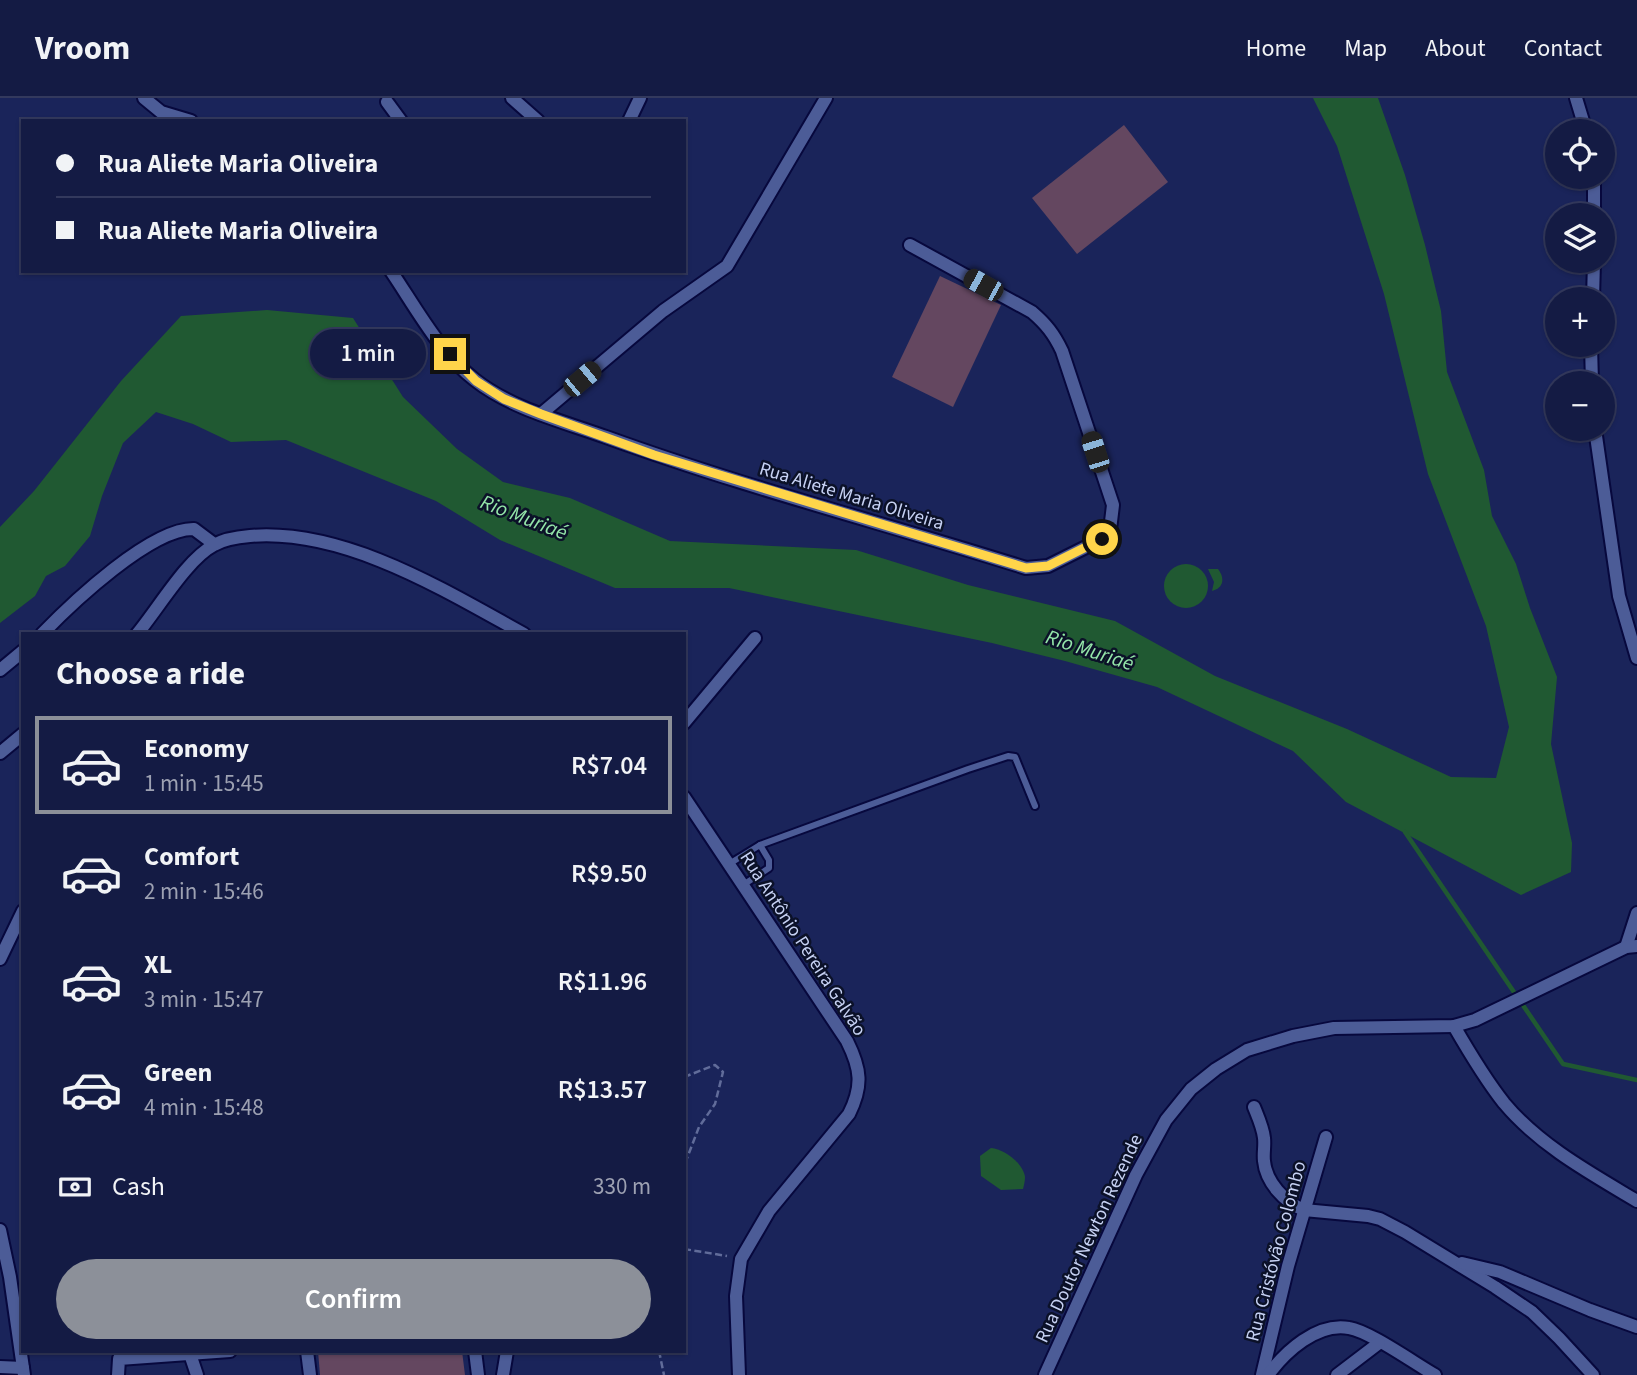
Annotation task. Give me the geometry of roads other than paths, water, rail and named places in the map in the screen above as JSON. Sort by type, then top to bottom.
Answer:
[{"type":"street","points":[[144,98],[162,112],[185,119]]},
{"type":"street","points":[[630,119],[640,98]]},
{"type":"street","points":[[541,414],[663,311],[727,266],[826,98]]},
{"type":"street","points":[[1576,98],[1582,119]]},
{"type":"street","points":[[519,101],[536,119]]},
{"type":"street","points":[[387,102],[400,119]]},
{"type":"street","name":"Rua Aliete Maria Oliveira","points":[[392,273],[438,340],[461,368],[504,399],[541,414],[654,455],[1026,568],[1048,566],[1102,539],[1110,530],[1113,505],[1054,334],[1032,312],[910,244]]},
{"type":"street","points":[[1597,441],[1619,596],[1637,659]]},
{"type":"street","points":[[44,632],[110,573],[159,538],[178,530],[194,529],[214,544]]},
{"type":"street","points":[[139,632],[197,557],[214,544],[238,537],[267,535],[299,537],[345,548],[426,581],[520,632]]},
{"type":"street","points":[[686,721],[755,638]]},
{"type":"street","points":[[0,670],[21,653]]},
{"type":"street","points":[[0,753],[21,736]]},
{"type":"street","name":"Rua Antônio Pereira Galvão","points":[[686,800],[847,1041],[858,1069],[858,1097],[849,1114],[769,1211],[741,1259],[736,1296],[739,1375]]},
{"type":"street","points":[[1631,946],[1637,913]]},
{"type":"street","points":[[0,959],[21,915]]},
{"type":"street","name":"Rua Doutor Newton Rezende","points":[[1045,1375],[1136,1175],[1166,1120],[1191,1089],[1216,1069],[1247,1050],[1293,1036],[1334,1028],[1454,1026],[1475,1020],[1631,946]]},
{"type":"street","points":[[1454,1026],[1504,1103],[1523,1122],[1574,1164],[1637,1201]]},
{"type":"street","points":[[1254,1107],[1264,1134],[1264,1159],[1269,1178],[1286,1198],[1304,1210],[1380,1219],[1532,1312],[1593,1375]]},
{"type":"street","name":"Rua Cristóvão Colombo","points":[[1265,1375],[1304,1210],[1326,1137]]},
{"type":"street","points":[[0,1230],[5,1277],[24,1372],[0,1367]]},
{"type":"street","points":[[1451,1261],[1500,1272],[1637,1327]]},
{"type":"street","points":[[1265,1375],[1311,1336],[1332,1328],[1348,1327],[1363,1332],[1435,1375]]},
{"type":"street","points":[[1337,1375],[1379,1343]]},
{"type":"street","points":[[118,1375],[119,1359],[190,1353],[197,1375]]},
{"type":"street","points":[[307,1353],[310,1375]]},
{"type":"street","points":[[475,1353],[478,1375]]},
{"type":"street","points":[[503,1375],[507,1353]]},
{"type":"lane","points":[[729,864],[760,845],[1008,756],[1015,758],[1020,766],[1035,806]]},
{"type":"lane","points":[[743,885],[770,866],[760,845]]},
{"type":"water","name":"Rio Muriaé","points":[[1313,98],[1378,98],[1405,175],[1425,245],[1441,311],[1447,372],[1484,470],[1492,516],[1516,564],[1557,677],[1551,744],[1572,843],[1571,872],[1521,895],[1346,802],[1293,751],[1157,687],[992,643],[729,588],[615,588],[500,540],[436,501],[286,440],[231,442],[193,424],[156,412],[123,443],[90,536],[65,566],[46,576],[35,596],[0,623],[0,527],[34,491],[121,381],[181,316],[267,310],[353,318],[403,397],[457,449],[503,482],[570,498],[670,541],[856,550],[968,585],[1115,621],[1215,676],[1347,729],[1451,777],[1496,778],[1509,727],[1486,626],[1428,474],[1384,294],[1337,146]]},
{"type":"water","points":[[1186,564],[1195,565],[1202,570],[1207,577],[1207,595],[1202,602],[1195,607],[1186,608],[1177,607],[1170,602],[1165,595],[1164,586],[1165,577],[1170,570],[1177,565]]},
{"type":"water","points":[[1208,569],[1218,569],[1222,579],[1219,588],[1212,591],[1214,582]]},
{"type":"water","points":[[991,1148],[1007,1154],[1021,1167],[1025,1177],[1023,1189],[1001,1190],[981,1176],[980,1156]]},
{"type":"waterway","points":[[1405,832],[1563,1064],[1637,1080]]}]
